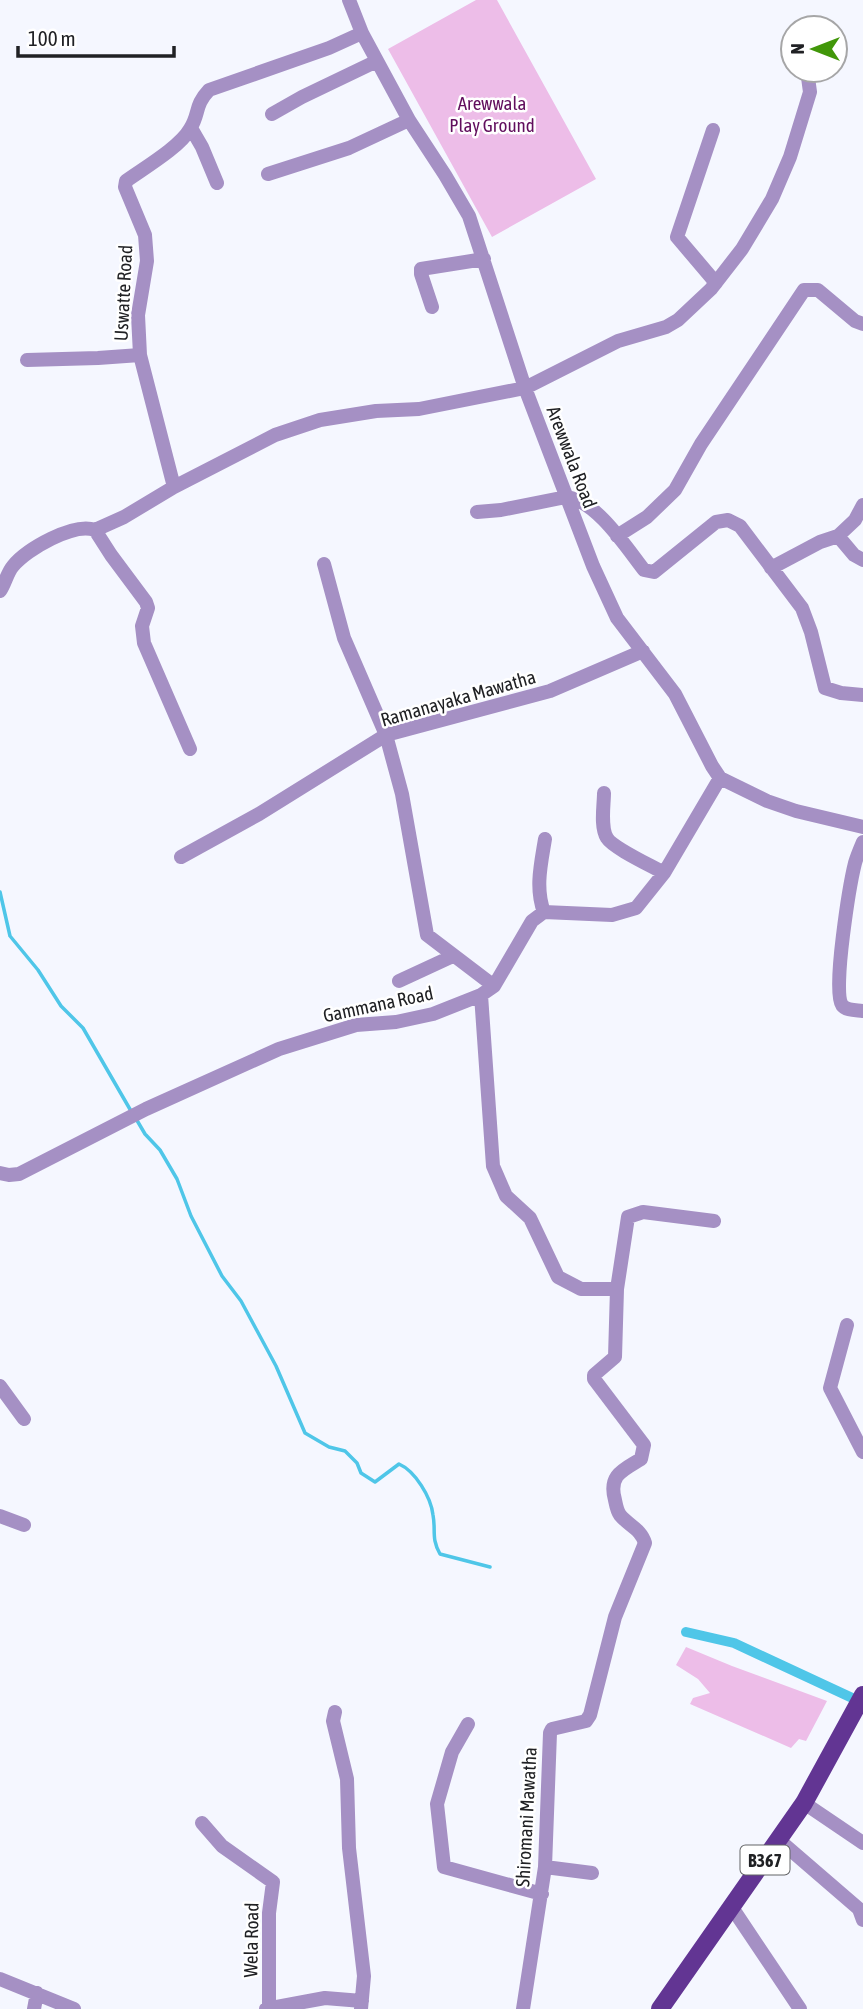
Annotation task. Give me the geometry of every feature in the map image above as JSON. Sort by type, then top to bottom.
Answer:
[{"type":"main road","name":"B367","points":[[663,2008],[804,1803],[861,1700]]},
{"type":"street","name":"Arewwala Road","points":[[349,0],[362,33],[409,120],[469,216],[525,388],[611,606],[617,618],[675,694],[720,778]]},
{"type":"street","name":"Uswatte Road","points":[[174,487],[139,355],[138,315],[148,261],[145,235],[125,187],[126,181],[182,140],[191,128],[199,100],[209,90],[329,48],[362,33]]},
{"type":"street","points":[[272,114],[377,61]]},
{"type":"street","points":[[95,530],[275,435],[320,420],[376,411],[419,409],[525,388],[618,341],[666,327],[678,320],[716,283],[742,249],[772,200],[786,168],[810,92],[809,84]]},
{"type":"street","points":[[268,174],[349,148],[409,120]]},
{"type":"street","points":[[191,128],[217,183]]},
{"type":"street","points":[[713,130],[677,237],[716,283]]},
{"type":"street","points":[[432,307],[421,269],[484,259]]},
{"type":"street","points":[[617,536],[647,517],[675,490],[701,444],[804,290],[818,290],[855,321],[863,324]]},
{"type":"street","points":[[27,360],[139,355]]},
{"type":"street","points":[[477,512],[566,497],[576,498],[589,506],[644,570],[654,572],[716,522],[728,520],[740,526],[802,608],[825,688],[863,695]]},
{"type":"street","points":[[771,568],[820,542],[838,536],[855,520],[863,505]]},
{"type":"street","points":[[0,591],[11,568],[27,553],[72,529],[88,527],[95,530],[146,602],[148,608],[142,625],[144,643],[190,749]]},
{"type":"street","points":[[838,536],[854,555],[863,560]]},
{"type":"street","points":[[324,564],[344,638],[386,735],[402,794],[427,935],[494,986]]},
{"type":"street","name":"Ramanayaka Mawatha","points":[[181,857],[260,814],[386,735],[550,691],[643,651]]},
{"type":"street","points":[[545,839],[538,889],[544,912],[612,915],[636,908],[664,873],[720,778],[767,801],[796,811],[863,827]]},
{"type":"street","points":[[604,793],[604,826],[607,838],[664,873]]},
{"type":"street","points":[[863,842],[855,862],[843,932],[839,993],[841,1004],[846,1008],[863,1011]]},
{"type":"street","name":"Gammana Road","points":[[0,1172],[19,1174],[134,1115],[279,1049],[356,1025],[433,1014],[481,995],[494,986],[532,921],[544,912]]},
{"type":"street","points":[[399,981],[453,956]]},
{"type":"street","points":[[481,995],[493,1166],[506,1196],[530,1218],[558,1277],[582,1289],[617,1289]]},
{"type":"street","name":"Shiromani Mawatha","points":[[523,2009],[545,1867],[550,1733],[552,1729],[586,1721],[590,1715],[615,1617],[645,1543],[643,1535],[619,1513],[612,1490],[615,1478],[621,1471],[641,1459],[644,1445],[594,1379],[594,1375],[615,1357],[617,1289],[628,1217],[643,1212],[715,1221]]},
{"type":"street","points":[[847,1325],[830,1388],[863,1452]]},
{"type":"street","points":[[0,1386],[24,1419]]},
{"type":"street","points":[[0,1516],[24,1525]]},
{"type":"street","points":[[268,2008],[325,1998],[361,2005],[364,1976],[349,1847],[347,1779],[333,1721],[335,1712]]},
{"type":"street","points":[[468,1724],[452,1752],[437,1804],[444,1867],[542,1894]]},
{"type":"street","points":[[804,1803],[863,1843]]},
{"type":"street","name":"Wela Road","points":[[202,1823],[222,1846],[272,1882],[268,2008]]},
{"type":"street","points":[[779,1840],[859,1909],[863,1920]]},
{"type":"street","points":[[545,1867],[592,1873]]},
{"type":"street","points":[[731,1906],[800,2009]]},
{"type":"street","points":[[0,1979],[74,2009]]},
{"type":"street","points":[[34,2009],[37,1993]]},
{"type":"green space","name":"Arewwala Play Ground","points":[[476,0],[497,0],[596,179],[492,237],[388,49]]},
{"type":"green space","points":[[686,1647],[827,1701],[806,1741],[799,1739],[791,1748],[690,1704],[693,1698],[710,1693],[698,1679],[676,1665]]},
{"type":"waterway","points":[[0,892],[10,936],[38,970],[61,1006],[83,1028],[131,1111]]},
{"type":"waterway","points":[[135,1117],[145,1134],[160,1150],[177,1179],[191,1216],[222,1276],[241,1301],[276,1366],[305,1433],[329,1447],[345,1451],[357,1463],[361,1473],[375,1482],[399,1464],[405,1467],[416,1478],[429,1500],[440,1554],[490,1567]]},
{"type":"waterway","points":[[686,1632],[734,1643],[863,1703]]}]
